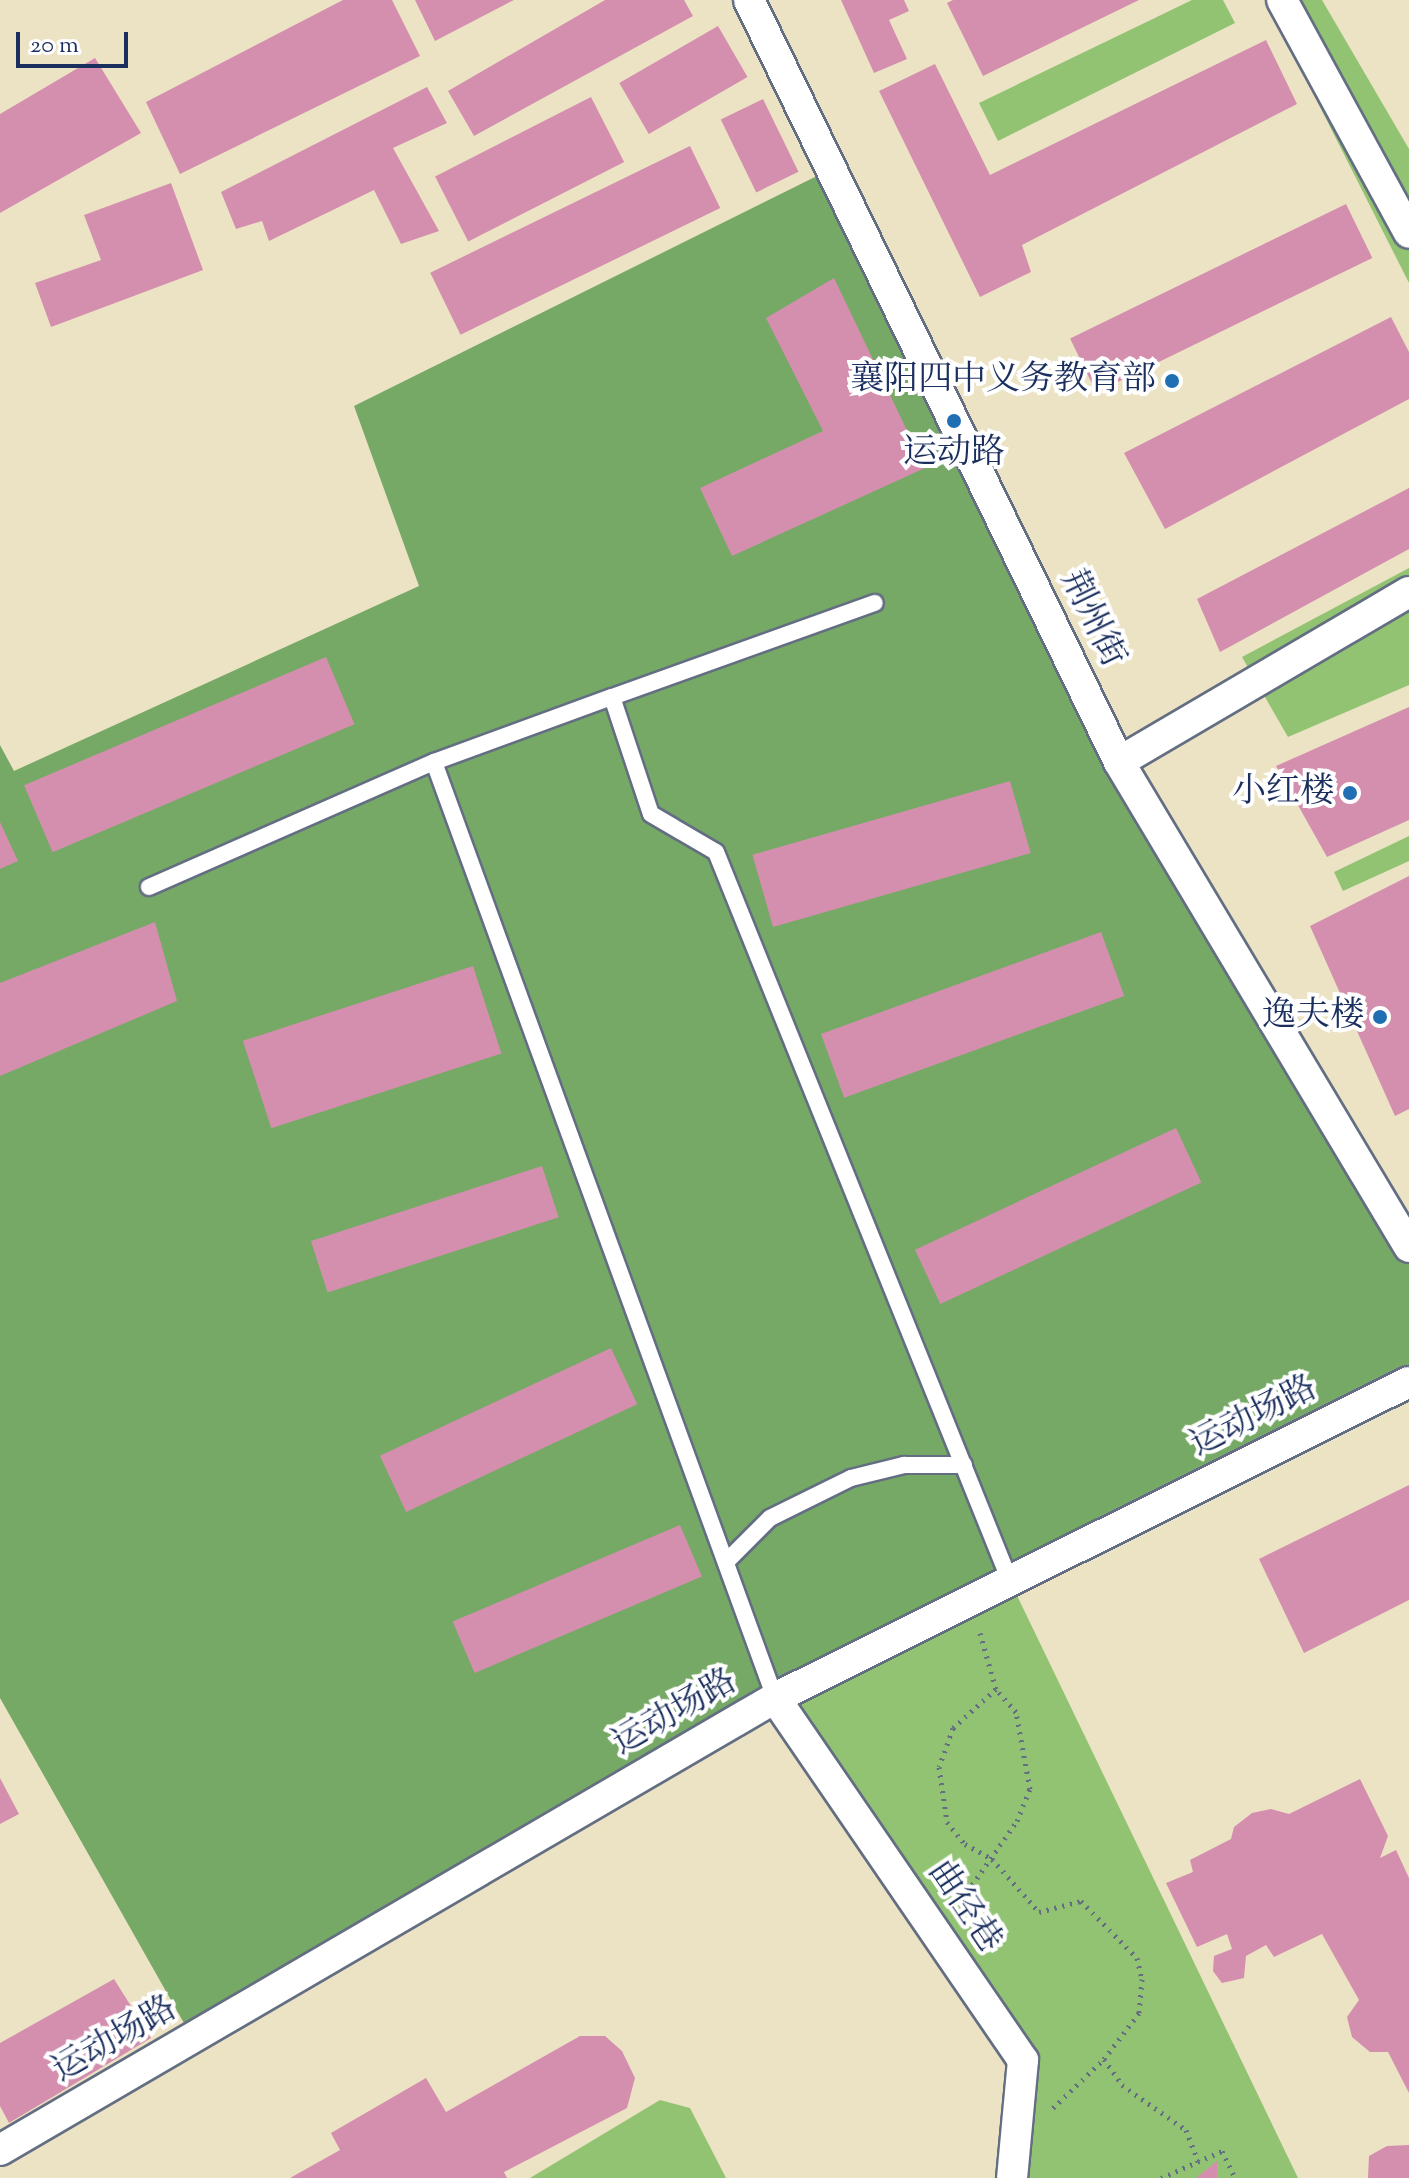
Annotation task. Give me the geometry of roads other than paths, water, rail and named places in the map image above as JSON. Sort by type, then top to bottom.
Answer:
[{"type":"street","name":"荆州街","points":[[749,0],[1119,762],[1409,1247]]},
{"type":"street","points":[[1282,0],[1409,233]]},
{"type":"street","points":[[1119,762],[1409,592]]},
{"type":"street","name":"运动场路","points":[[0,2150],[775,1698],[1409,1382]]},
{"type":"street","name":"曲径巷","points":[[775,1698],[1023,2060],[1012,2178]]},
{"type":"lane","points":[[149,887],[434,762],[875,603]]},
{"type":"lane","points":[[612,697],[651,814],[716,852],[1010,1581]]},
{"type":"lane","points":[[434,762],[775,1698]]},
{"type":"lane","points":[[726,1562],[770,1518],[851,1478],[904,1465],[964,1465]]},
{"type":"place","name":"襄阳四中义务教育部","points":[[1172,381]]},
{"type":"place","name":"运动路","points":[[954,421]]},
{"type":"place","name":"小红楼","points":[[1350,793]]},
{"type":"place","name":"逸夫楼","points":[[1380,1017]]}]
